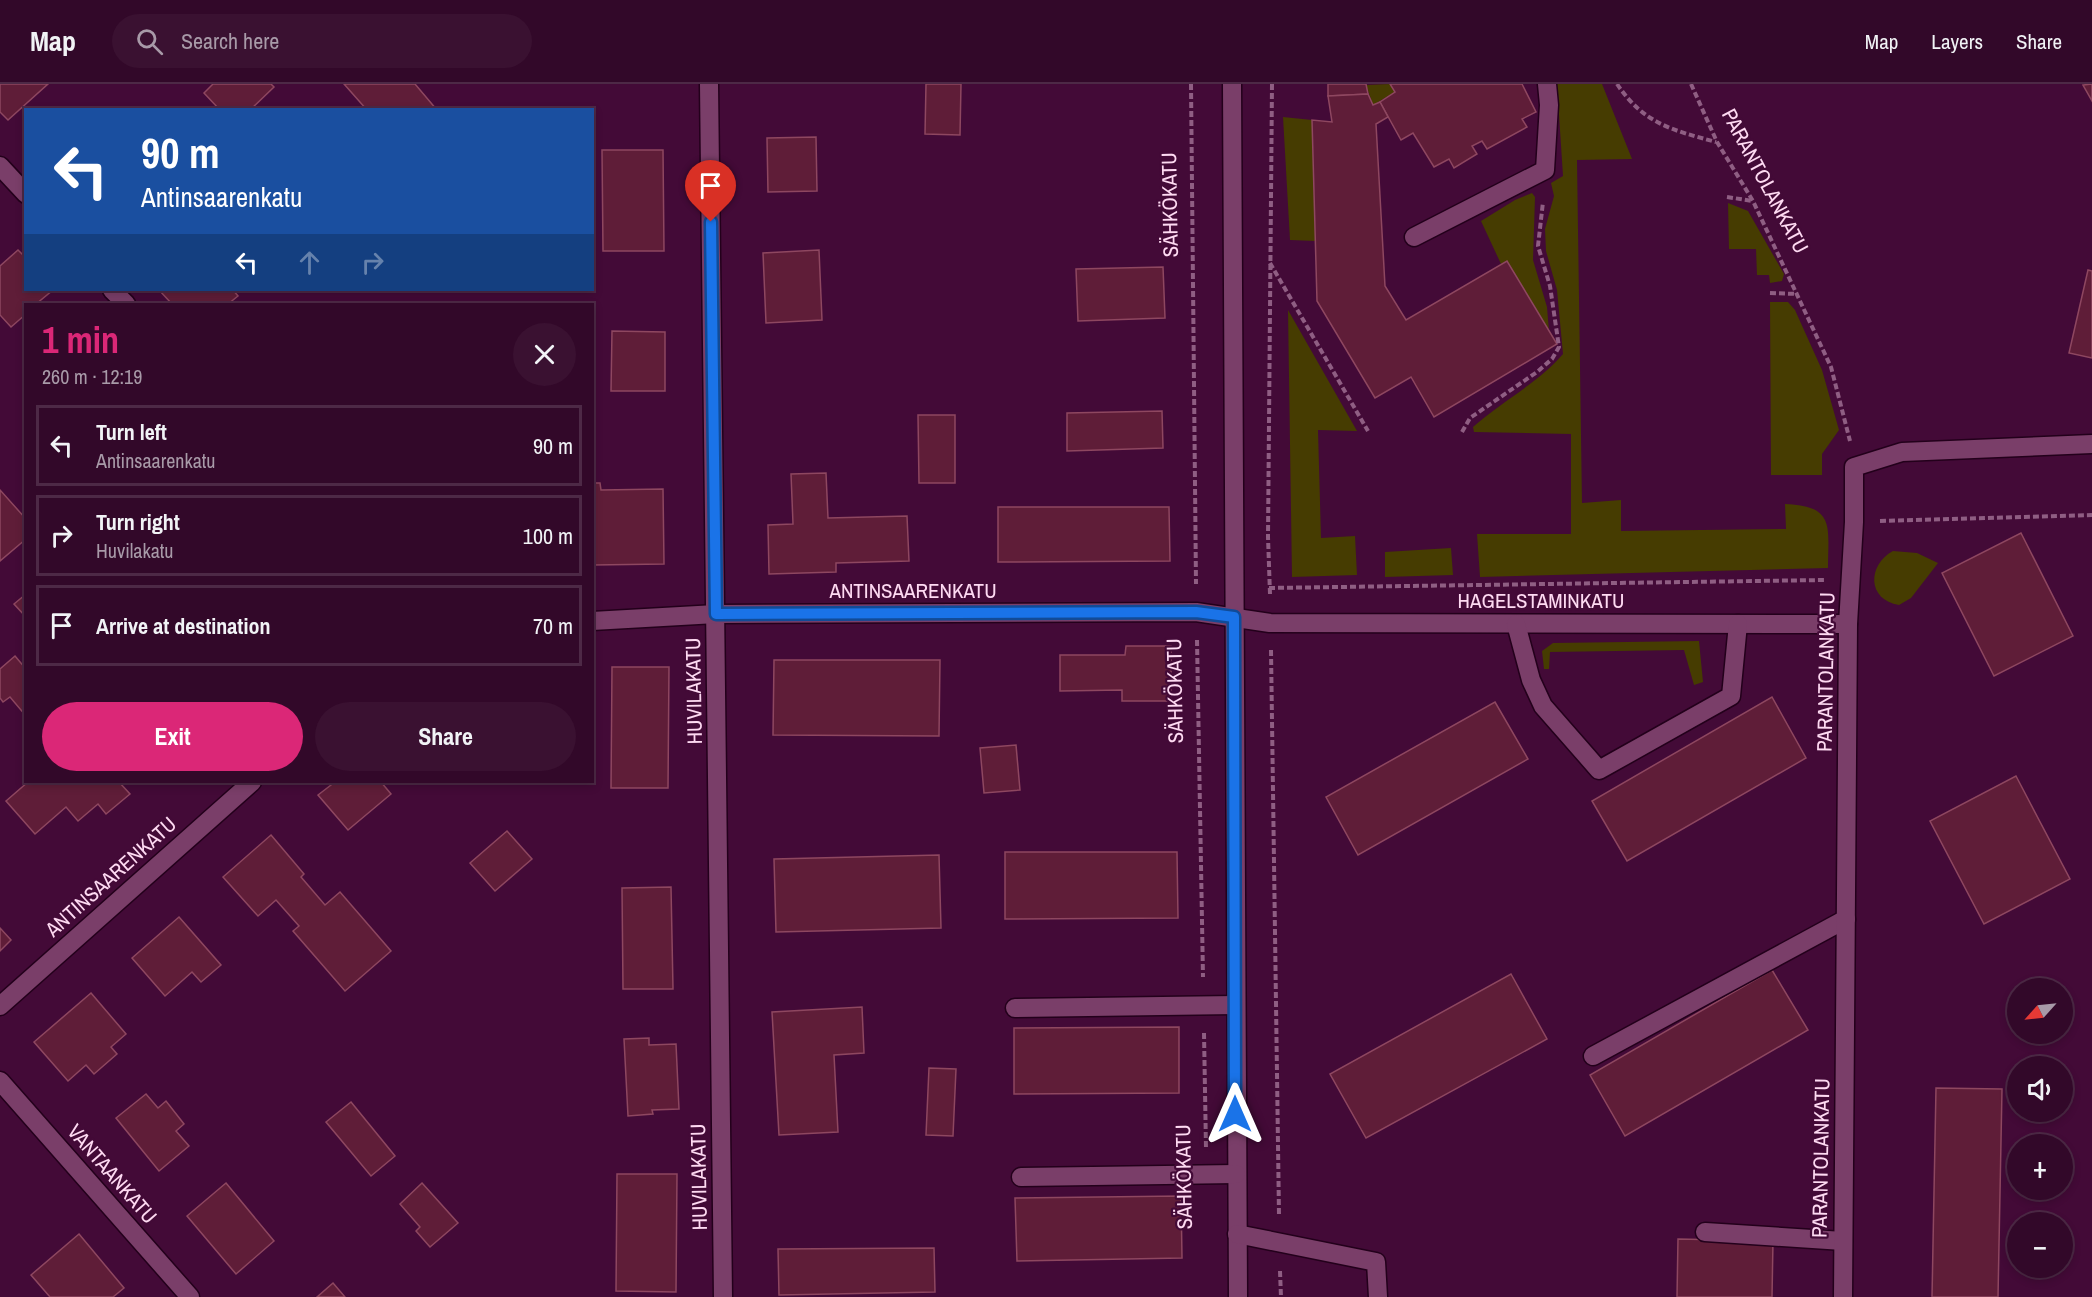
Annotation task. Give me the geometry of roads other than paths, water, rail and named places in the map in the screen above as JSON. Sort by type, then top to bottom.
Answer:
[{"type":"street","name":"HUVILAKATU","points":[[709,84],[723,1297]]},
{"type":"street","points":[[1233,84],[1238,1297]]},
{"type":"street","points":[[1414,237],[1545,170],[1549,105],[1547,84]]},
{"type":"street","points":[[0,166],[24,192]]},
{"type":"street","points":[[113,291],[125,303]]},
{"type":"street","name":"PARANTOLANKATU","points":[[1843,1297],[1848,624],[1854,522],[1854,467],[1902,452],[2092,444]]},
{"type":"street","name":"ANTINSAARENKATU","points":[[594,621],[716,614],[1196,612],[1234,617]]},
{"type":"street","name":"HAGELSTAMINKATU","points":[[1234,617],[1270,623],[1848,624]]},
{"type":"street","points":[[1516,624],[1530,680],[1543,706],[1599,770],[1731,696],[1738,624]]},
{"type":"street","name":"ANTINSAARENKATU","points":[[0,1006],[251,783]]},
{"type":"street","points":[[1593,1056],[1846,919]]},
{"type":"street","points":[[1014,1008],[1235,1005]]},
{"type":"street","name":"VANTAANKATU","points":[[0,1080],[190,1297]]},
{"type":"street","points":[[1021,1177],[1236,1174]]},
{"type":"street","points":[[1705,1232],[1843,1241]]},
{"type":"street","points":[[1237,1234],[1376,1262],[1378,1297]]}]
